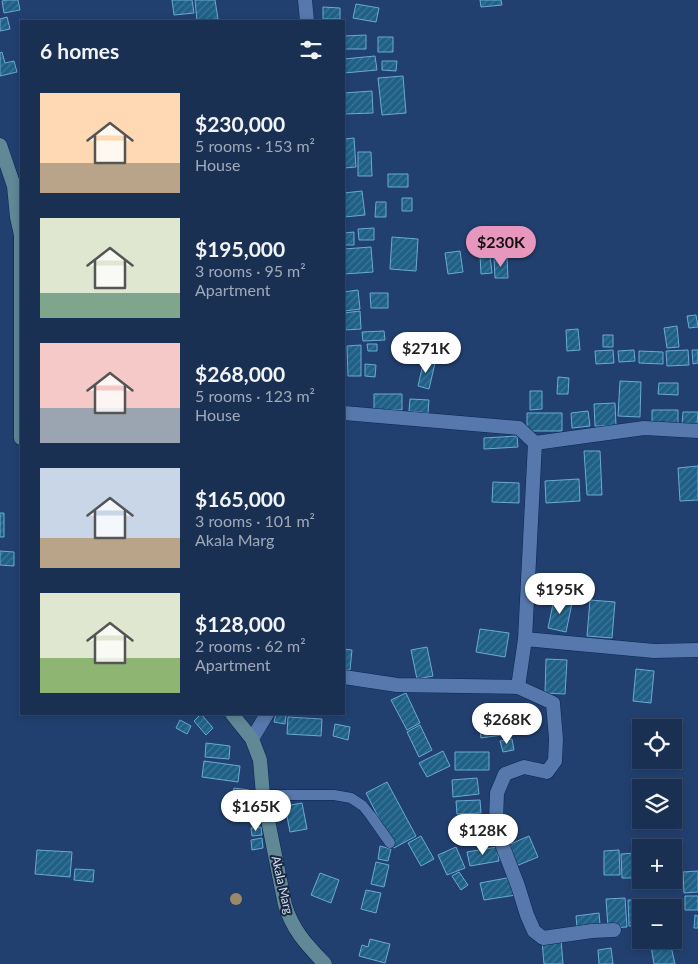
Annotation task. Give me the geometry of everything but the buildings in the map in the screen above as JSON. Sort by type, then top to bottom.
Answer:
[{"type":"main road","points":[[0,144],[14,186],[20,230]]},
{"type":"main road","name":"Akala Marg","points":[[233,715],[252,739],[260,760],[263,795],[289,919],[303,940],[325,964]]},
{"type":"street","points":[[305,0],[307,20]]},
{"type":"street","points":[[345,413],[519,428],[535,442],[644,428],[698,431]]},
{"type":"street","points":[[518,687],[525,639],[535,442]]},
{"type":"street","points":[[525,639],[654,651],[698,650]]},
{"type":"street","points":[[345,676],[398,685],[518,687],[553,703],[556,739],[555,761],[547,772],[524,767],[505,774],[496,793],[496,821],[500,839],[534,931],[543,938],[614,930]]},
{"type":"street","points":[[252,739],[266,715]]},
{"type":"lane","points":[[263,795],[334,795],[351,798],[363,806],[390,843]]}]
